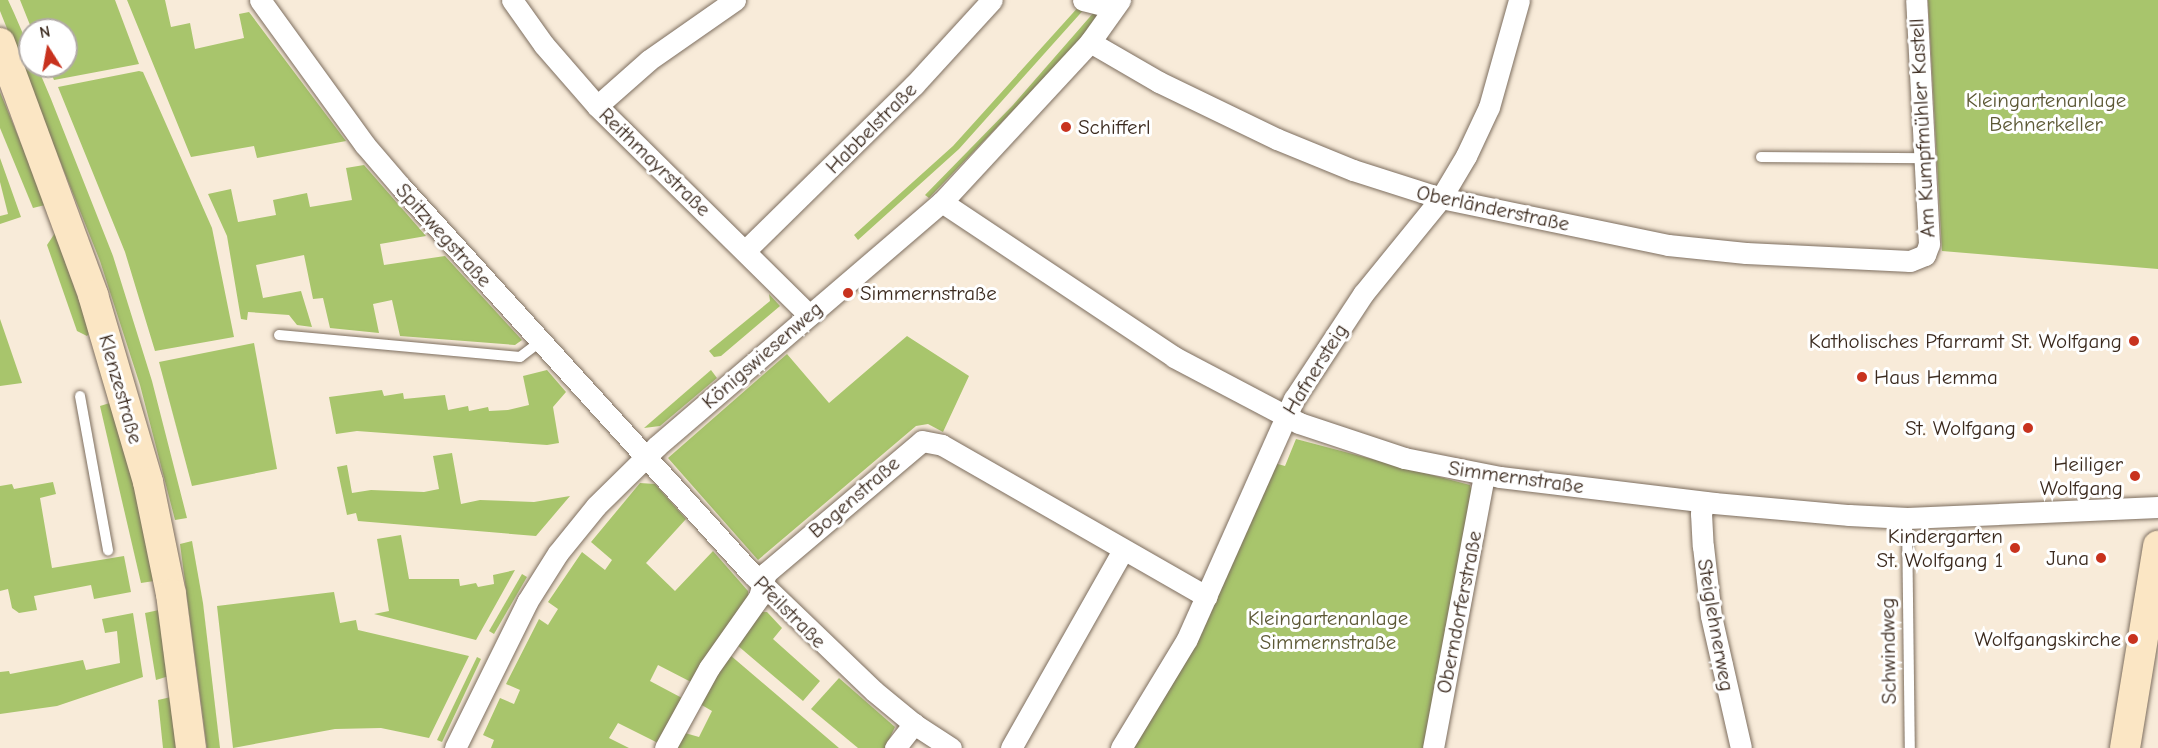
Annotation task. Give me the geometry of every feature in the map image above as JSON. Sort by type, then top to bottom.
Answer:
[{"type":"street","name":"Spitzwegstraße","points":[[260,0],[365,145],[646,456]]},
{"type":"street","name":"Reithmayrstraße","points":[[512,0],[543,45],[597,106],[809,315]]},
{"type":"street","points":[[597,106],[649,60],[735,0]]},
{"type":"street","name":"Habbelstraße","points":[[745,251],[906,93],[992,0]]},
{"type":"street","points":[[1083,0],[1117,4]]},
{"type":"street","name":"Hafnersteig","points":[[1121,748],[1165,679],[1207,597],[1285,416],[1363,294],[1441,198],[1488,107],[1519,0]]},
{"type":"street","name":"Am Kumpfmühler Kastell","points":[[1916,0],[1929,244],[1925,255]]},
{"type":"street","name":"Königswiesenweg","points":[[454,748],[544,573],[591,513],[646,456],[942,202],[1090,42],[1117,4]]},
{"type":"street","name":"Oberländerstraße","points":[[1090,42],[1159,82],[1277,139],[1353,170],[1441,198],[1668,245],[1857,260],[1911,261],[1925,255]]},
{"type":"street","name":"Klenzestraße","points":[[0,43],[93,295],[148,482],[171,594],[191,748]]},
{"type":"street","name":"Simmernstraße","points":[[942,202],[1174,357],[1285,416],[1367,448],[1485,475],[1705,502],[1907,518],[2158,507]]},
{"type":"street","name":"Bogenstraße","points":[[665,748],[694,693],[763,586],[766,573],[922,441],[942,445],[1122,552],[1207,597]]},
{"type":"street","name":"Pfeilstraße","points":[[646,456],[763,586],[818,641],[914,724],[951,748]]},
{"type":"street","name":"Oberndorferstraße","points":[[1436,748],[1485,475]]},
{"type":"street","name":"Steiglehnerweg","points":[[1705,502],[1701,513],[1702,546],[1711,616],[1742,748]]},
{"type":"street","points":[[2125,748],[2158,546]]},
{"type":"street","points":[[1011,748],[1122,552]]},
{"type":"street","points":[[895,748],[914,724]]},
{"type":"lane","points":[[1761,157],[1924,158]]},
{"type":"lane","points":[[279,335],[520,357],[541,341]]},
{"type":"lane","points":[[80,396],[108,550]]},
{"type":"lane","name":"Schwindweg","points":[[1907,518],[1911,748]]},
{"type":"green space","points":[[0,0],[8,0],[18,22],[18,56],[0,11]]},
{"type":"green space","points":[[20,0],[115,0],[139,64],[78,75],[78,18],[27,18]]},
{"type":"green space","points":[[127,0],[165,0],[171,27],[190,23],[195,49],[244,38],[239,14],[249,12],[346,141],[257,158],[254,146],[191,157]]},
{"type":"green space","name":"Kleingartenanlage Behnerkeller","points":[[1928,0],[2158,0],[2158,269],[1942,251]]},
{"type":"green space","points":[[1081,4],[1087,6],[959,149],[858,240],[854,235],[953,146]]},
{"type":"green space","points":[[1095,11],[1097,17],[1070,51],[929,198],[925,195],[1013,105]]},
{"type":"green space","points":[[143,72],[212,228],[234,337],[155,351],[125,252],[58,87]]},
{"type":"green space","points":[[27,78],[42,78],[113,256],[152,381],[187,518],[175,520],[140,385],[100,261]]},
{"type":"green space","points":[[0,92],[45,205],[33,208],[0,128]]},
{"type":"green space","points":[[0,158],[21,217],[0,224],[0,216],[8,214],[0,182]]},
{"type":"green space","points":[[364,165],[426,236],[380,244],[384,265],[445,256],[522,340],[515,345],[400,336],[392,300],[373,304],[379,333],[330,328],[323,298],[313,299],[304,255],[256,265],[263,298],[301,291],[312,327],[297,325],[289,315],[248,312],[247,320],[241,319],[227,236],[208,194],[231,189],[238,222],[276,215],[273,200],[307,193],[310,207],[352,200],[346,168]]},
{"type":"green space","points":[[55,233],[90,332],[87,336],[77,331],[47,245]]},
{"type":"green space","points":[[769,294],[780,306],[721,356],[714,357],[709,351],[770,301]]},
{"type":"green space","points":[[0,319],[22,383],[0,386]]},
{"type":"green space","points":[[907,336],[969,376],[943,432],[928,424],[916,426],[758,560],[668,458],[787,354],[829,403]]},
{"type":"green space","points":[[254,343],[277,469],[192,486],[159,362]]},
{"type":"green space","points":[[547,370],[566,392],[553,407],[559,443],[547,445],[357,431],[336,434],[329,397],[382,390],[384,396],[403,393],[404,399],[445,395],[448,410],[468,406],[469,411],[488,407],[489,411],[508,410],[529,405],[523,376]]},
{"type":"green space","points":[[711,370],[717,378],[660,426],[644,428]]},
{"type":"green space","points":[[113,402],[136,491],[154,581],[141,583],[100,406]]},
{"type":"green space","name":"Kleingartenanlage Simmernstraße","points":[[1296,439],[1470,485],[1472,492],[1425,748],[1129,748],[1274,463],[1285,466]]},
{"type":"green space","points":[[452,453],[461,504],[480,500],[534,502],[570,496],[536,536],[358,521],[356,513],[347,515],[337,467],[347,465],[352,493],[371,490],[424,492],[439,489],[433,456]]},
{"type":"green space","points":[[53,482],[56,494],[40,498],[52,568],[124,556],[131,592],[94,599],[91,585],[34,596],[37,610],[19,613],[12,608],[8,589],[0,591],[0,486],[12,484],[14,489]]},
{"type":"green space","points":[[640,483],[655,484],[686,519],[646,563],[675,591],[713,551],[748,591],[748,597],[691,682],[658,665],[650,681],[682,698],[658,743],[618,723],[609,738],[629,748],[491,748],[494,740],[483,735],[500,698],[514,704],[520,690],[506,684],[539,619],[548,625],[558,609],[548,602],[582,552],[605,570],[612,560],[591,542]]},
{"type":"green space","points":[[401,535],[409,579],[459,579],[460,586],[476,583],[478,587],[494,584],[493,575],[515,570],[476,640],[374,614],[389,611],[377,539]]},
{"type":"green space","points":[[192,541],[203,603],[220,748],[207,748],[180,544]]},
{"type":"green space","points":[[522,574],[527,577],[494,634],[489,631]]},
{"type":"green space","points":[[334,592],[340,623],[356,620],[358,630],[469,656],[429,738],[381,728],[335,729],[233,748],[217,606]]},
{"type":"green space","points":[[159,610],[169,676],[156,680],[145,613]]},
{"type":"green space","points":[[759,612],[767,612],[782,628],[773,639],[820,681],[803,701],[737,645]]},
{"type":"green space","points":[[133,613],[143,677],[57,706],[0,714],[0,672],[9,671],[10,674],[83,660],[86,670],[120,663],[117,631],[105,633],[102,619]]},
{"type":"green space","points":[[730,655],[839,748],[676,748],[685,733],[699,737],[712,711],[700,704]]},
{"type":"green space","points":[[477,657],[481,659],[442,742],[437,740]]},
{"type":"green space","points":[[839,678],[895,727],[885,748],[858,748],[811,709]]},
{"type":"green space","points":[[171,697],[176,748],[163,748],[158,700]]},
{"type":"place","name":"Schifferl","points":[[1066,127]]},
{"type":"place","name":"Simmernstraße","points":[[848,293]]},
{"type":"place","name":"Katholisches Pfarramt St. Wolfgang","points":[[2134,341]]},
{"type":"place","name":"Haus Hemma","points":[[1862,377]]},
{"type":"place","name":"St. Wolfgang","points":[[2028,428]]},
{"type":"place","name":"Heiliger Wolfgang","points":[[2135,476]]},
{"type":"place","name":"Kindergarten St. Wolfgang 1","points":[[2015,548]]},
{"type":"place","name":"Juna","points":[[2101,558]]},
{"type":"place","name":"Wolfgangskirche","points":[[2133,639]]}]
